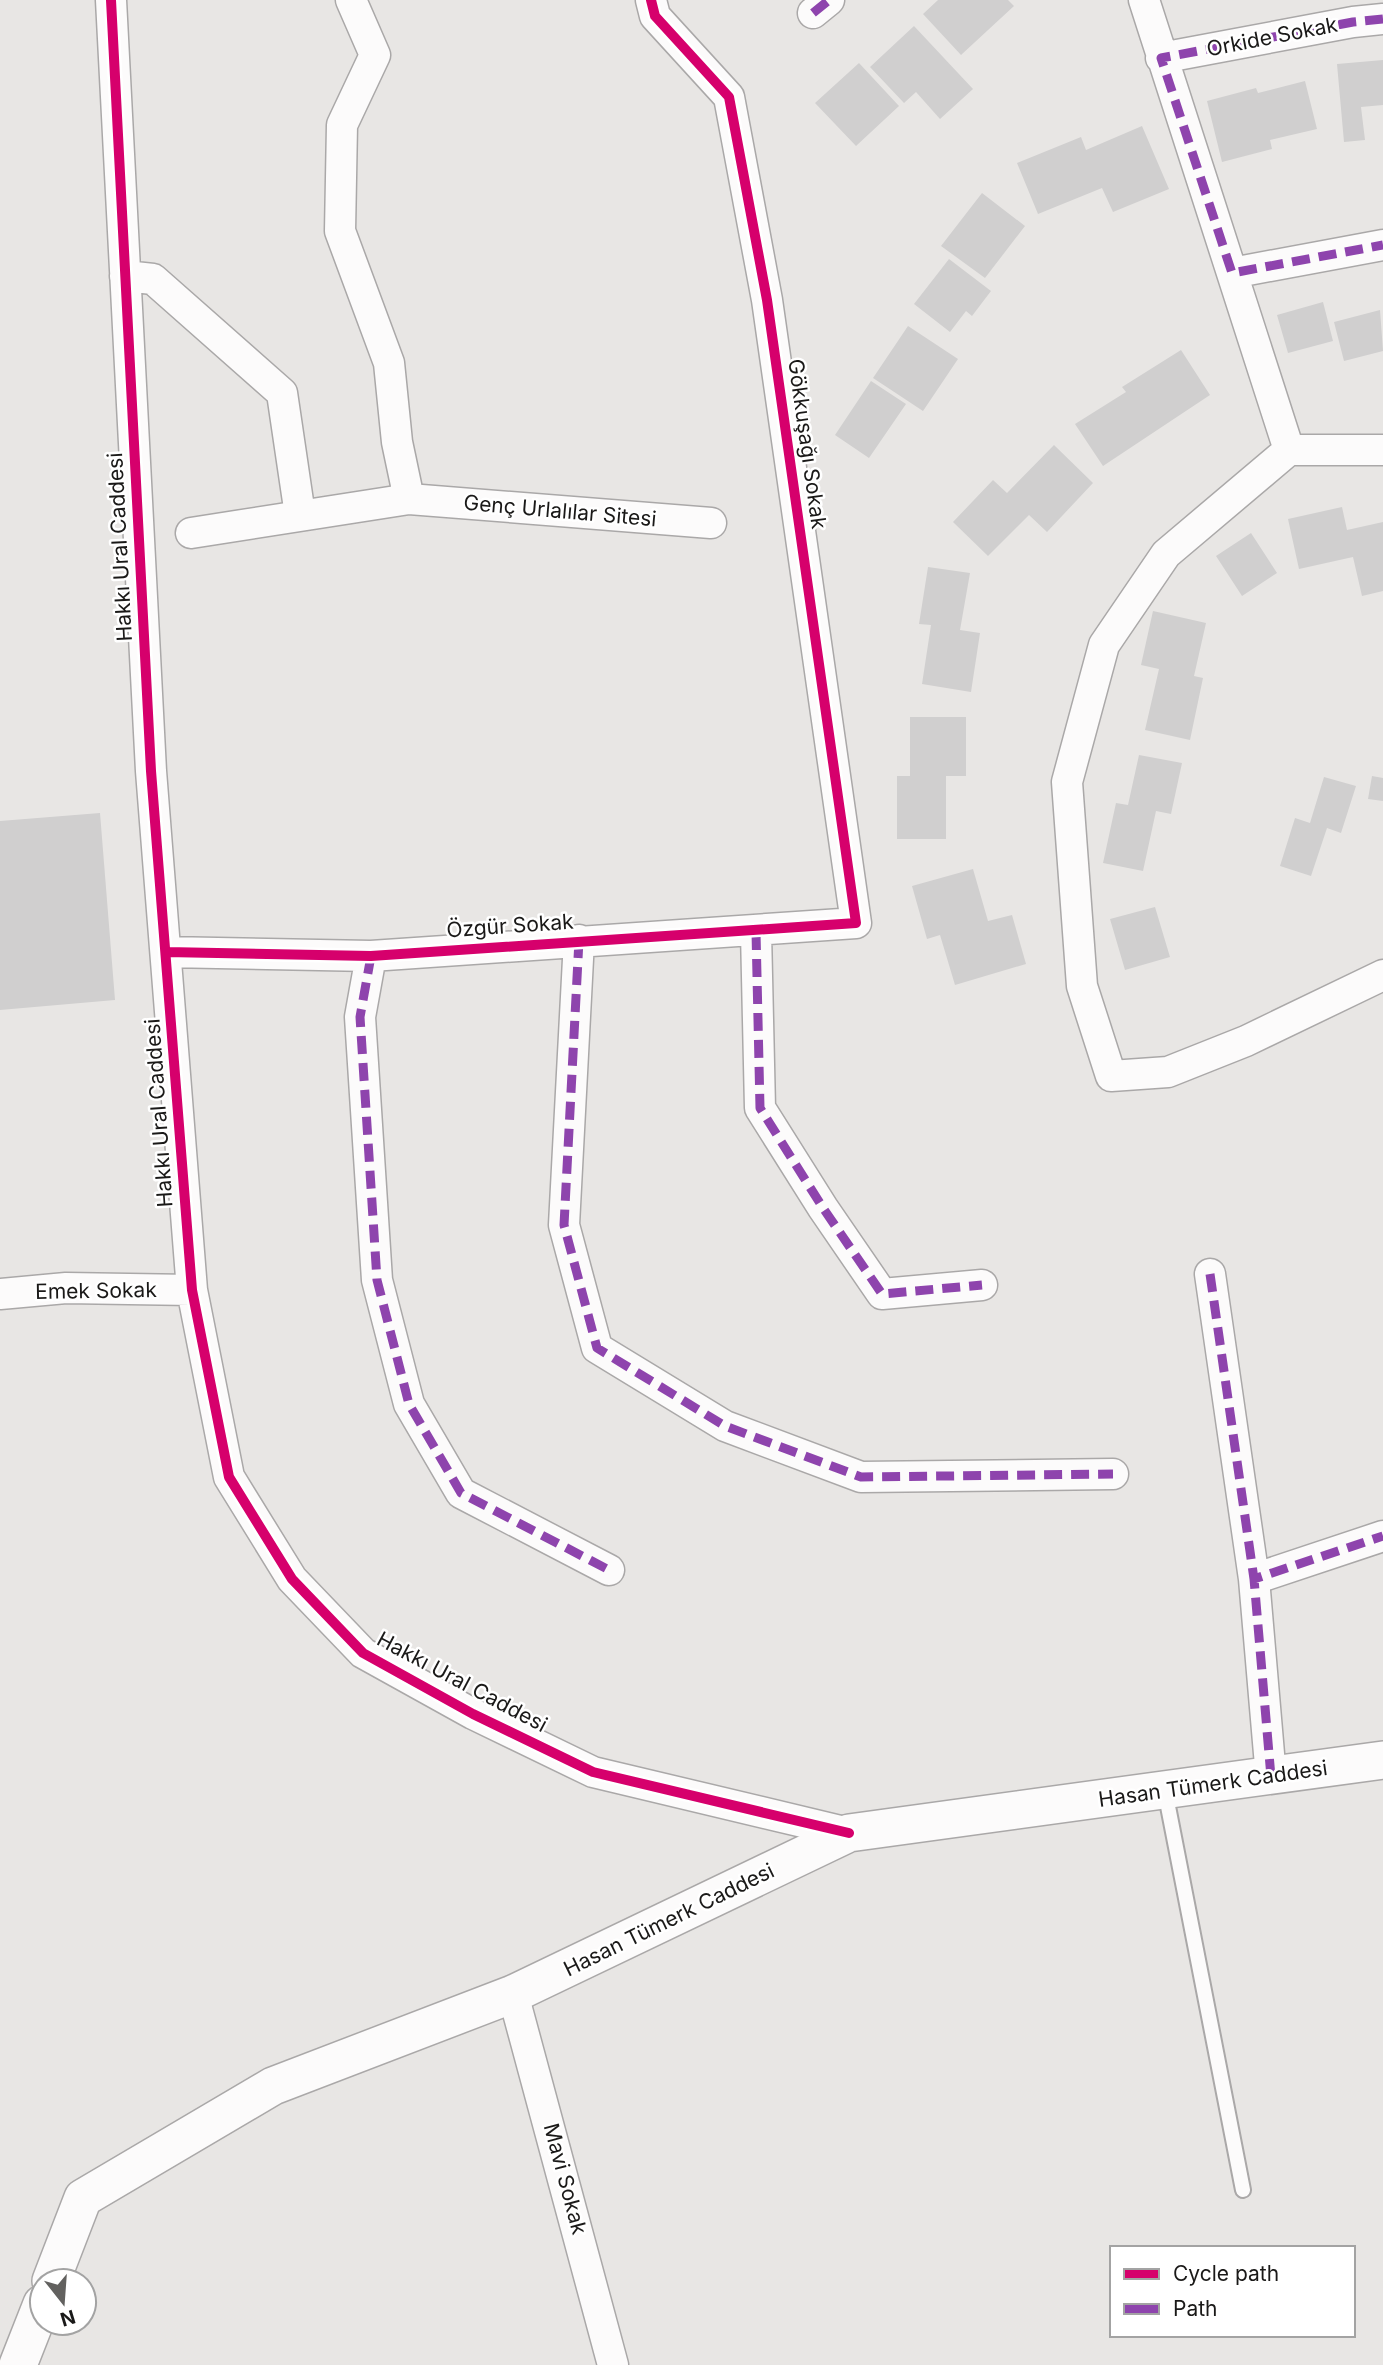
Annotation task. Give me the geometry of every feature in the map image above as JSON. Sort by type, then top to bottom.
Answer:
[{"type":"street","name":"Hakkı Ural Caddesi","points":[[111,0],[151,771],[192,1290],[229,1477],[292,1579],[363,1653],[473,1713],[593,1772],[849,1833]]},
{"type":"street","points":[[351,0],[375,55],[342,125],[340,231],[389,363],[397,442],[409,499]]},
{"type":"street","name":"Gökkuşağı Sokak","points":[[651,0],[655,16],[729,97],[767,300],[856,923]]},
{"type":"street","points":[[1144,0],[1289,450]]},
{"type":"street","name":"Orkide Sokak","points":[[1161,58],[1353,22],[1383,19]]},
{"type":"street","points":[[1232,273],[1383,245]]},
{"type":"street","points":[[125,276],[153,279],[282,393],[300,516]]},
{"type":"street","points":[[1383,450],[1289,450],[1166,554],[1104,645],[1067,782],[1082,986],[1111,1076],[1168,1072],[1246,1041],[1383,975]]},
{"type":"street","name":"Genç Urlalılar Sitesi","points":[[191,533],[409,499],[711,523]]},
{"type":"street","name":"Özgür Sokak","points":[[166,951],[371,956],[579,940],[756,932],[856,923]]},
{"type":"street","points":[[756,932],[760,1108],[822,1208],[882,1294],[982,1284]]},
{"type":"street","points":[[579,940],[564,1225],[597,1348],[725,1426],[861,1477],[1113,1474]]},
{"type":"street","points":[[371,956],[360,1017],[377,1280],[409,1404],[461,1493],[609,1570]]},
{"type":"street","points":[[1210,1274],[1254,1579],[1270,1777]]},
{"type":"street","name":"Emek Sokak","points":[[0,1294],[66,1288],[192,1290]]},
{"type":"street","points":[[1254,1579],[1383,1536]]},
{"type":"street","name":"Hasan Tümerk Caddesi","points":[[56,2267],[83,2198],[273,2086],[513,1994],[849,1833],[1383,1760]]},
{"type":"street","name":"Mavi Sokak","points":[[513,1994],[613,2365]]},
{"type":"street","points":[[18,2365],[29,2337]]},
{"type":"lane","points":[[1165,1791],[1243,2190]]},
{"type":"building","points":[[938,0],[1008,0],[1014,6],[961,55],[923,14]]},
{"type":"building","points":[[914,26],[973,89],[940,119],[916,92],[904,103],[870,67]]},
{"type":"building","points":[[1383,60],[1383,105],[1361,107],[1365,140],[1344,142],[1337,64]]},
{"type":"building","points":[[859,63],[899,106],[856,146],[815,103]]},
{"type":"building","points":[[1305,81],[1317,129],[1270,140],[1272,149],[1222,162],[1207,101],[1256,88],[1258,93]]},
{"type":"building","points":[[1142,126],[1169,189],[1113,212],[1102,188],[1038,214],[1017,163],[1081,137],[1086,150]]},
{"type":"building","points":[[982,193],[1025,226],[985,278],[941,246]]},
{"type":"building","points":[[949,259],[991,291],[972,316],[966,311],[950,332],[914,304]]},
{"type":"building","points":[[1323,302],[1333,341],[1288,353],[1277,315]]},
{"type":"building","points":[[1380,310],[1383,351],[1344,361],[1334,322]]},
{"type":"building","points":[[908,326],[958,359],[923,411],[873,378]]},
{"type":"building","points":[[1181,350],[1210,395],[1103,466],[1075,424],[1126,392],[1122,387]]},
{"type":"building","points":[[871,381],[906,404],[869,458],[835,435]]},
{"type":"building","points":[[1054,445],[1093,483],[1047,532],[1029,515],[988,556],[953,522],[993,480],[1007,493]]},
{"type":"building","points":[[1342,507],[1347,530],[1383,522],[1383,591],[1362,596],[1353,557],[1299,569],[1288,519]]},
{"type":"building","points":[[1251,533],[1277,573],[1242,596],[1216,556]]},
{"type":"building","points":[[928,567],[970,573],[960,630],[980,633],[971,692],[922,684],[931,625],[919,624]]},
{"type":"building","points":[[1153,611],[1206,623],[1194,676],[1203,678],[1190,740],[1145,730],[1159,669],[1141,665]]},
{"type":"building","points":[[910,717],[966,717],[966,776],[946,776],[946,839],[897,839],[897,776],[910,776]]},
{"type":"building","points":[[1139,755],[1182,763],[1171,814],[1156,811],[1143,871],[1103,863],[1116,803],[1128,805]]},
{"type":"building","points":[[1372,776],[1383,778],[1383,801],[1368,799]]},
{"type":"building","points":[[1324,777],[1356,786],[1341,833],[1327,828],[1311,876],[1280,866],[1295,818],[1310,823]]},
{"type":"building","points":[[100,813],[115,1000],[0,1010],[0,821]]},
{"type":"building","points":[[973,869],[988,921],[1012,915],[1026,964],[955,985],[940,935],[927,939],[912,886]]},
{"type":"building","points":[[1155,907],[1170,957],[1125,970],[1110,919]]},
{"type":"marked path","points":[[813,13],[829,0]]},
{"type":"marked path","points":[[1383,19],[1353,22],[1161,58],[1232,273],[1383,245]]},
{"type":"marked path","points":[[756,932],[760,1108],[823,1208],[882,1294],[982,1285]]},
{"type":"marked path","points":[[579,940],[564,1225],[597,1348],[725,1426],[861,1477],[1113,1474]]},
{"type":"marked path","points":[[371,956],[360,1017],[377,1280],[409,1404],[461,1493],[609,1570]]},
{"type":"marked path","points":[[1210,1274],[1254,1579]]},
{"type":"marked path","points":[[1271,1777],[1254,1579],[1383,1536]]},
{"type":"cycle path","points":[[111,0],[151,771],[192,1290],[229,1477],[292,1579],[363,1653],[473,1714],[593,1772],[849,1833]]},
{"type":"cycle path","points":[[166,952],[371,956],[856,923],[767,300],[729,97],[655,16],[651,0]]}]
